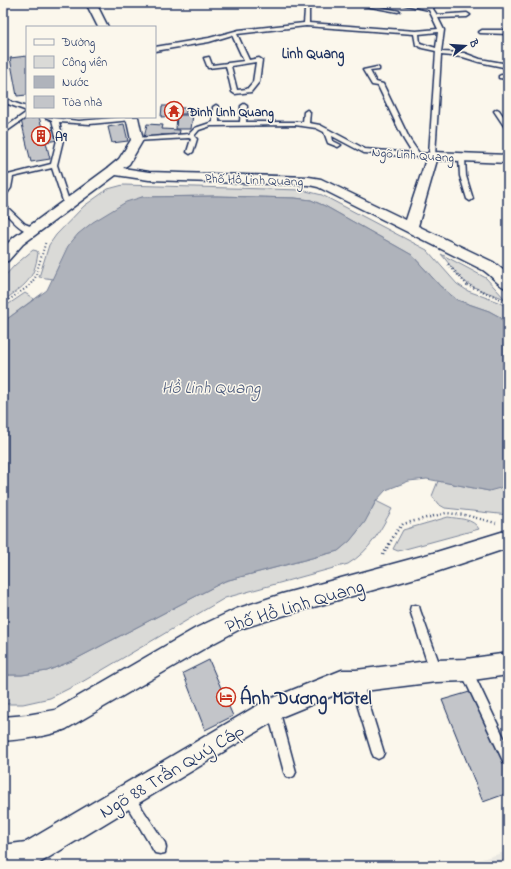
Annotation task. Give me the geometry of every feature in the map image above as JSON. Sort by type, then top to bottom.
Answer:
[{"type":"street","points":[[91,3],[102,26]]},
{"type":"street","points":[[3,257],[18,241],[113,171],[124,161],[137,140],[132,118]]},
{"type":"street","points":[[411,227],[432,156]]},
{"type":"street","name":"Ngõ Linh Quang","points":[[432,156],[462,158],[508,158]]},
{"type":"street","name":"Phố Hồ Linh Quang","points":[[113,171],[149,176],[309,181],[321,183],[488,266],[499,274],[508,284]]},
{"type":"street","name":"Phố Hồ Linh Quang","points":[[3,729],[27,728],[58,721],[204,636],[236,620],[282,605],[433,563],[504,532]]},
{"type":"street","name":"Ngõ 88 Trần Quý Cáp","points":[[3,858],[29,855],[273,708],[342,681],[356,681],[436,671],[466,670],[508,664]]},
{"type":"lane","points":[[306,24],[307,10],[312,3]]},
{"type":"lane","points":[[351,3],[398,11]]},
{"type":"lane","points":[[399,3],[431,9]]},
{"type":"lane","points":[[432,156],[441,30],[431,9],[433,3]]},
{"type":"lane","points":[[435,17],[467,15]]},
{"type":"lane","points":[[156,49],[210,40],[234,33],[306,24],[416,34],[441,30]]},
{"type":"lane","points":[[482,32],[508,32]]},
{"type":"lane","points":[[234,33],[246,62]]},
{"type":"lane","points":[[416,34],[418,44],[424,47],[508,66]]},
{"type":"lane","points":[[206,58],[210,67],[228,65],[237,67],[235,63],[258,60],[256,82],[250,91],[235,92],[228,65]]},
{"type":"lane","points":[[377,69],[366,70],[374,84],[380,84],[407,140],[417,155]]},
{"type":"lane","points":[[501,78],[508,77]]},
{"type":"lane","points":[[3,98],[10,103],[26,109]]},
{"type":"lane","points":[[243,123],[244,106]]},
{"type":"lane","points":[[216,107],[216,124]]},
{"type":"lane","points":[[497,111],[508,126]]},
{"type":"lane","points":[[306,125],[307,112]]},
{"type":"lane","points":[[3,132],[26,115]]},
{"type":"lane","points":[[50,118],[76,123],[132,118]]},
{"type":"lane","points":[[55,120],[60,140],[54,164],[67,204]]},
{"type":"lane","name":"Ngõ Linh Quang","points":[[137,140],[191,136],[202,126],[216,124],[280,122],[318,126],[364,151],[432,156]]},
{"type":"lane","points":[[231,132],[232,124]]},
{"type":"lane","points":[[327,131],[330,142],[338,145]]},
{"type":"lane","points":[[190,152],[194,139],[191,136]]},
{"type":"lane","points":[[462,158],[463,176],[470,199]]},
{"type":"lane","points":[[3,172],[10,176],[54,164]]},
{"type":"lane","points":[[10,176],[8,188],[3,195],[4,208],[23,226],[33,230]]},
{"type":"lane","points":[[415,610],[436,671]]},
{"type":"lane","points":[[466,670],[508,759]]},
{"type":"lane","points":[[356,681],[378,753]]},
{"type":"lane","points":[[273,708],[290,772]]},
{"type":"lane","points":[[128,796],[160,848]]},
{"type":"path","points":[[3,304],[30,286],[35,278],[47,235]]},
{"type":"path","points":[[445,261],[467,285],[494,296],[508,304]]},
{"type":"path","points":[[382,557],[396,532],[403,524],[446,512],[465,515],[504,532]]},
{"type":"shaded area","points":[[508,851],[508,866],[460,866]]},
{"type":"green space","points":[[123,185],[302,190],[322,195],[427,250],[457,284],[468,291],[498,302],[507,307],[508,327],[500,317],[489,311],[457,300],[440,286],[412,255],[325,206],[311,200],[295,198],[216,196],[142,197],[59,265],[53,279],[39,277],[49,245],[56,235],[84,206],[108,189]]},
{"type":"green space","points":[[33,250],[37,251],[38,253],[31,276],[23,286],[3,301],[3,278],[15,265]]},
{"type":"green space","points":[[441,254],[486,278],[505,299],[480,290],[467,283],[459,276]]},
{"type":"green space","points":[[25,293],[34,299],[3,322],[3,308]]},
{"type":"green space","points":[[438,481],[489,491],[508,481],[508,515],[445,508],[438,504],[432,496]]},
{"type":"green space","points":[[376,501],[392,509],[374,540],[356,559],[348,564],[225,598],[82,682],[50,698],[23,704],[3,704],[3,675],[22,675],[47,671],[74,660],[225,581],[338,551],[360,528]]},
{"type":"green space","points":[[448,517],[469,521],[476,525],[479,529],[398,551],[393,549],[403,530]]},
{"type":"water","name":"Hồ Linh Quang","points":[[216,196],[295,198],[311,200],[325,206],[412,255],[440,286],[457,300],[489,311],[500,317],[508,327],[508,481],[500,488],[489,491],[427,479],[409,481],[386,490],[376,501],[365,522],[350,541],[338,551],[225,581],[74,660],[47,671],[22,675],[3,675],[3,322],[47,290],[68,246],[78,234],[93,222],[126,202],[142,197]]},
{"type":"building","points":[[26,56],[26,95],[17,96],[10,58]]},
{"type":"building","name":"Đình Linh Quang","points":[[162,106],[177,106],[176,108],[186,108],[186,114],[161,117]]},
{"type":"building","points":[[177,115],[193,115],[191,129],[176,129]]},
{"type":"building","name":"A9","points":[[39,118],[43,131],[55,129],[58,140],[46,142],[50,159],[31,162],[21,120]]},
{"type":"building","points":[[124,124],[128,141],[112,143],[108,127]]},
{"type":"building","points":[[147,124],[163,125],[162,129],[180,130],[179,136],[161,135],[160,139],[144,138]]},
{"type":"building","points":[[209,660],[233,716],[205,730],[183,673]]},
{"type":"building","points":[[473,691],[508,771],[508,793],[483,802],[442,700]]},
{"type":"place","name":"Đình Linh Quang","points":[[174,111]]},
{"type":"place","name":"A9","points":[[41,136]]},
{"type":"place","name":"Ánh Dương Motel","points":[[226,697]]},
{"type":"district","name":"Linh Quang","points":[[313,53]]}]
